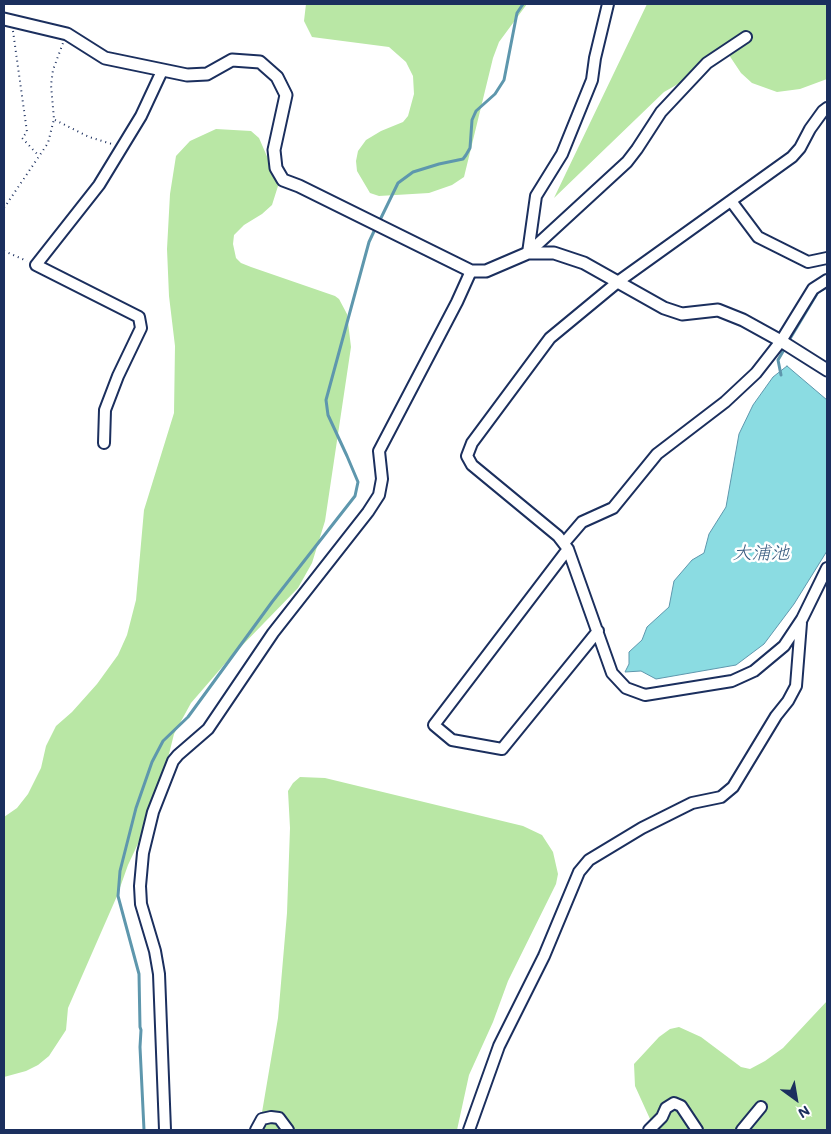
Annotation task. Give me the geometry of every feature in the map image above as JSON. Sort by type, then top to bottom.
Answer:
[{"type":"street","points":[[528,253],[536,196],[562,154],[592,80],[595,58],[608,4]]},
{"type":"street","points":[[9,20],[67,34],[105,58],[187,75],[207,74],[232,60],[260,62],[277,77],[286,95],[274,150],[276,168],[283,180],[299,186],[471,271],[486,271],[528,253],[627,162],[661,112],[707,63],[746,36]]},
{"type":"street","points":[[104,442],[106,410],[118,376],[140,328],[139,317],[36,265],[99,185],[141,116],[162,70]]},
{"type":"street","points":[[827,108],[823,110],[800,148],[792,157],[619,281],[550,338],[472,443],[468,456],[472,465],[558,536],[566,546],[612,673],[626,688],[645,694],[732,681],[754,671],[784,646],[802,619],[827,568]]},
{"type":"street","points":[[731,201],[758,237],[808,262],[827,258]]},
{"type":"street","points":[[528,253],[554,253],[584,263],[664,308],[682,314],[718,310],[744,320],[827,370]]},
{"type":"street","points":[[165,1130],[159,974],[155,951],[141,904],[140,886],[143,853],[153,812],[173,761],[208,729],[274,633],[368,512],[378,495],[382,479],[379,451],[457,302],[471,271]]},
{"type":"street","points":[[598,631],[502,750],[452,740],[434,725],[582,522],[613,508],[657,454],[725,402],[756,373],[781,341],[813,289],[827,280]]},
{"type":"street","points":[[469,1130],[499,1046],[544,956],[579,872],[589,860],[642,828],[692,803],[721,797],[733,787],[796,686],[802,619]]},
{"type":"street","points":[[649,1130],[662,1117],[666,1108],[674,1103],[680,1106],[697,1130]]},
{"type":"street","points":[[742,1130],[761,1107]]},
{"type":"street","points":[[256,1130],[262,1119],[271,1117],[279,1118],[288,1130]]},
{"type":"path","points":[[9,20],[13,29],[27,132],[22,138],[39,156]]},
{"type":"path","points":[[4,208],[48,143],[54,119],[51,85],[53,70],[67,34]]},
{"type":"path","points":[[54,119],[90,137],[122,147]]},
{"type":"path","points":[[4,251],[36,265]]},
{"type":"green space","points":[[306,4],[527,4],[499,42],[493,58],[464,177],[452,185],[429,193],[379,196],[370,193],[357,171],[358,151],[366,140],[381,131],[403,122],[408,116],[414,94],[413,76],[406,62],[389,47],[312,37],[304,21]]},
{"type":"green space","points":[[647,4],[827,4],[827,79],[800,89],[777,92],[752,83],[741,73],[729,55],[664,92],[554,198]]},
{"type":"green space","points":[[216,129],[251,131],[259,138],[278,186],[272,205],[262,214],[244,225],[234,235],[233,244],[236,258],[241,263],[251,267],[335,296],[339,299],[347,314],[351,347],[325,521],[312,563],[298,588],[229,659],[191,703],[174,734],[164,774],[143,833],[68,1008],[66,1030],[49,1056],[38,1065],[26,1071],[4,1077],[4,817],[17,808],[28,794],[41,768],[46,746],[56,726],[72,712],[97,684],[118,655],[127,635],[136,600],[144,510],[174,413],[175,346],[169,296],[167,249],[170,194],[176,156],[190,141]]},
{"type":"green space","points":[[300,777],[325,778],[523,826],[542,835],[553,852],[558,874],[556,884],[508,981],[493,1022],[469,1075],[457,1130],[259,1130],[278,1018],[287,913],[290,828],[288,791]]},
{"type":"green space","points":[[827,1001],[827,1130],[655,1130],[635,1086],[634,1064],[659,1037],[670,1029],[679,1027],[701,1037],[741,1067],[750,1069],[783,1048]]},
{"type":"water","name":"大浦池","points":[[787,366],[827,400],[827,551],[794,604],[764,644],[736,665],[656,679],[641,671],[625,672],[629,664],[629,652],[642,640],[647,627],[669,607],[674,581],[692,560],[704,553],[709,534],[726,507],[739,434],[753,405],[773,377]]},
{"type":"waterway","points":[[379,222],[398,183],[413,172],[463,159],[466,155],[470,148],[472,120],[476,111],[495,94],[504,80],[517,13],[523,4]]},
{"type":"waterway","points":[[144,1130],[139,974],[118,896],[120,871],[136,808],[152,762],[163,741],[188,717],[272,602],[355,496],[358,482],[328,415],[326,400],[369,242],[376,227]]},
{"type":"waterway","points":[[788,342],[818,292],[827,287]]},
{"type":"waterway","points":[[781,375],[778,360],[785,348]]}]
